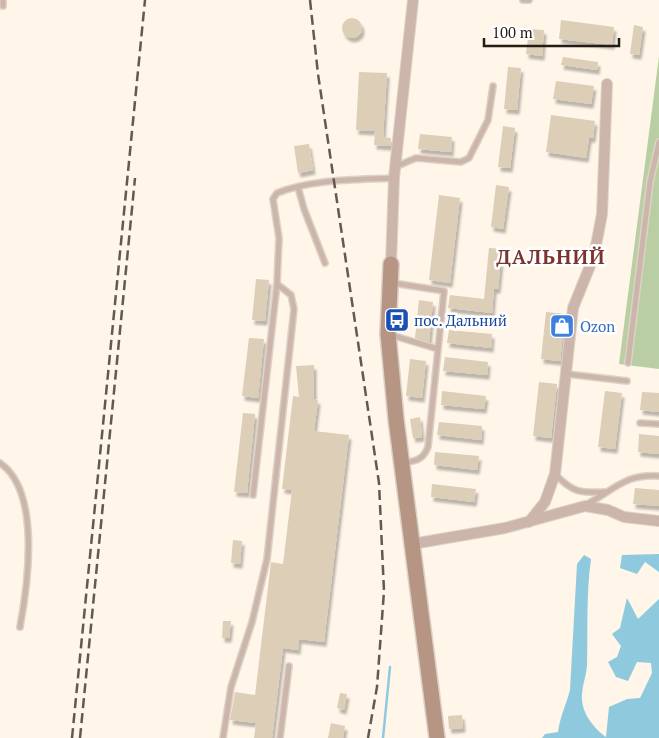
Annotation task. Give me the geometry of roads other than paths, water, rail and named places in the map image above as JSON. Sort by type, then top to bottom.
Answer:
[{"type":"street","points":[[413,0],[394,167],[388,334],[402,463],[437,738]]},
{"type":"street","points":[[529,522],[545,502],[556,474],[573,308],[594,256],[602,214],[607,84]]},
{"type":"street","points":[[412,544],[529,522],[585,506],[608,510],[624,517],[659,521]]},
{"type":"lane","points":[[523,0],[529,0]]},
{"type":"lane","points":[[394,167],[416,158],[462,162],[469,158],[488,120],[493,86]]},
{"type":"lane","points":[[628,363],[650,182],[659,142]]},
{"type":"lane","points":[[253,495],[277,284],[279,238],[273,199],[276,193],[298,187],[334,181],[394,178]]},
{"type":"lane","points":[[298,187],[304,209],[326,263]]},
{"type":"lane","points":[[390,283],[444,291],[428,448],[424,456],[418,460],[402,463]]},
{"type":"lane","points":[[223,738],[231,686],[252,622],[267,559],[294,309],[291,295],[277,284]]},
{"type":"lane","points":[[388,334],[438,349]]},
{"type":"lane","points":[[567,374],[626,381]]},
{"type":"lane","points":[[640,423],[659,424]]},
{"type":"lane","points":[[0,463],[8,468],[19,486],[27,521],[28,582],[20,627]]},
{"type":"lane","points":[[556,474],[569,488],[587,493],[607,492]]},
{"type":"lane","points":[[585,506],[630,478],[641,475],[659,476]]},
{"type":"lane","points":[[280,738],[289,666]]},
{"type":"water","points":[[659,554],[659,572],[645,562],[637,574],[620,568],[622,555]]},
{"type":"water","points":[[584,555],[591,559],[589,572],[587,666],[582,696],[587,716],[594,726],[606,737],[609,707],[627,699],[640,698],[652,673],[651,663],[637,662],[628,681],[616,677],[608,662],[617,657],[621,646],[612,634],[620,628],[627,598],[638,619],[659,599],[659,738],[542,738],[545,734],[558,732],[570,690],[577,564]]},
{"type":"waterway","points":[[383,738],[390,667]]},
{"type":"railway","points":[[72,738],[145,0]]},
{"type":"railway","points":[[310,0],[318,74],[379,483],[384,591],[377,687],[368,738]]},
{"type":"railway","points":[[80,738],[135,178]]},
{"type":"place","name":"пос. Дальний","points":[[397,320]]},
{"type":"place","name":"Ozon","points":[[562,326]]},
{"type":"district","name":"ДАЛЬНИЙ","points":[[551,256]]}]
